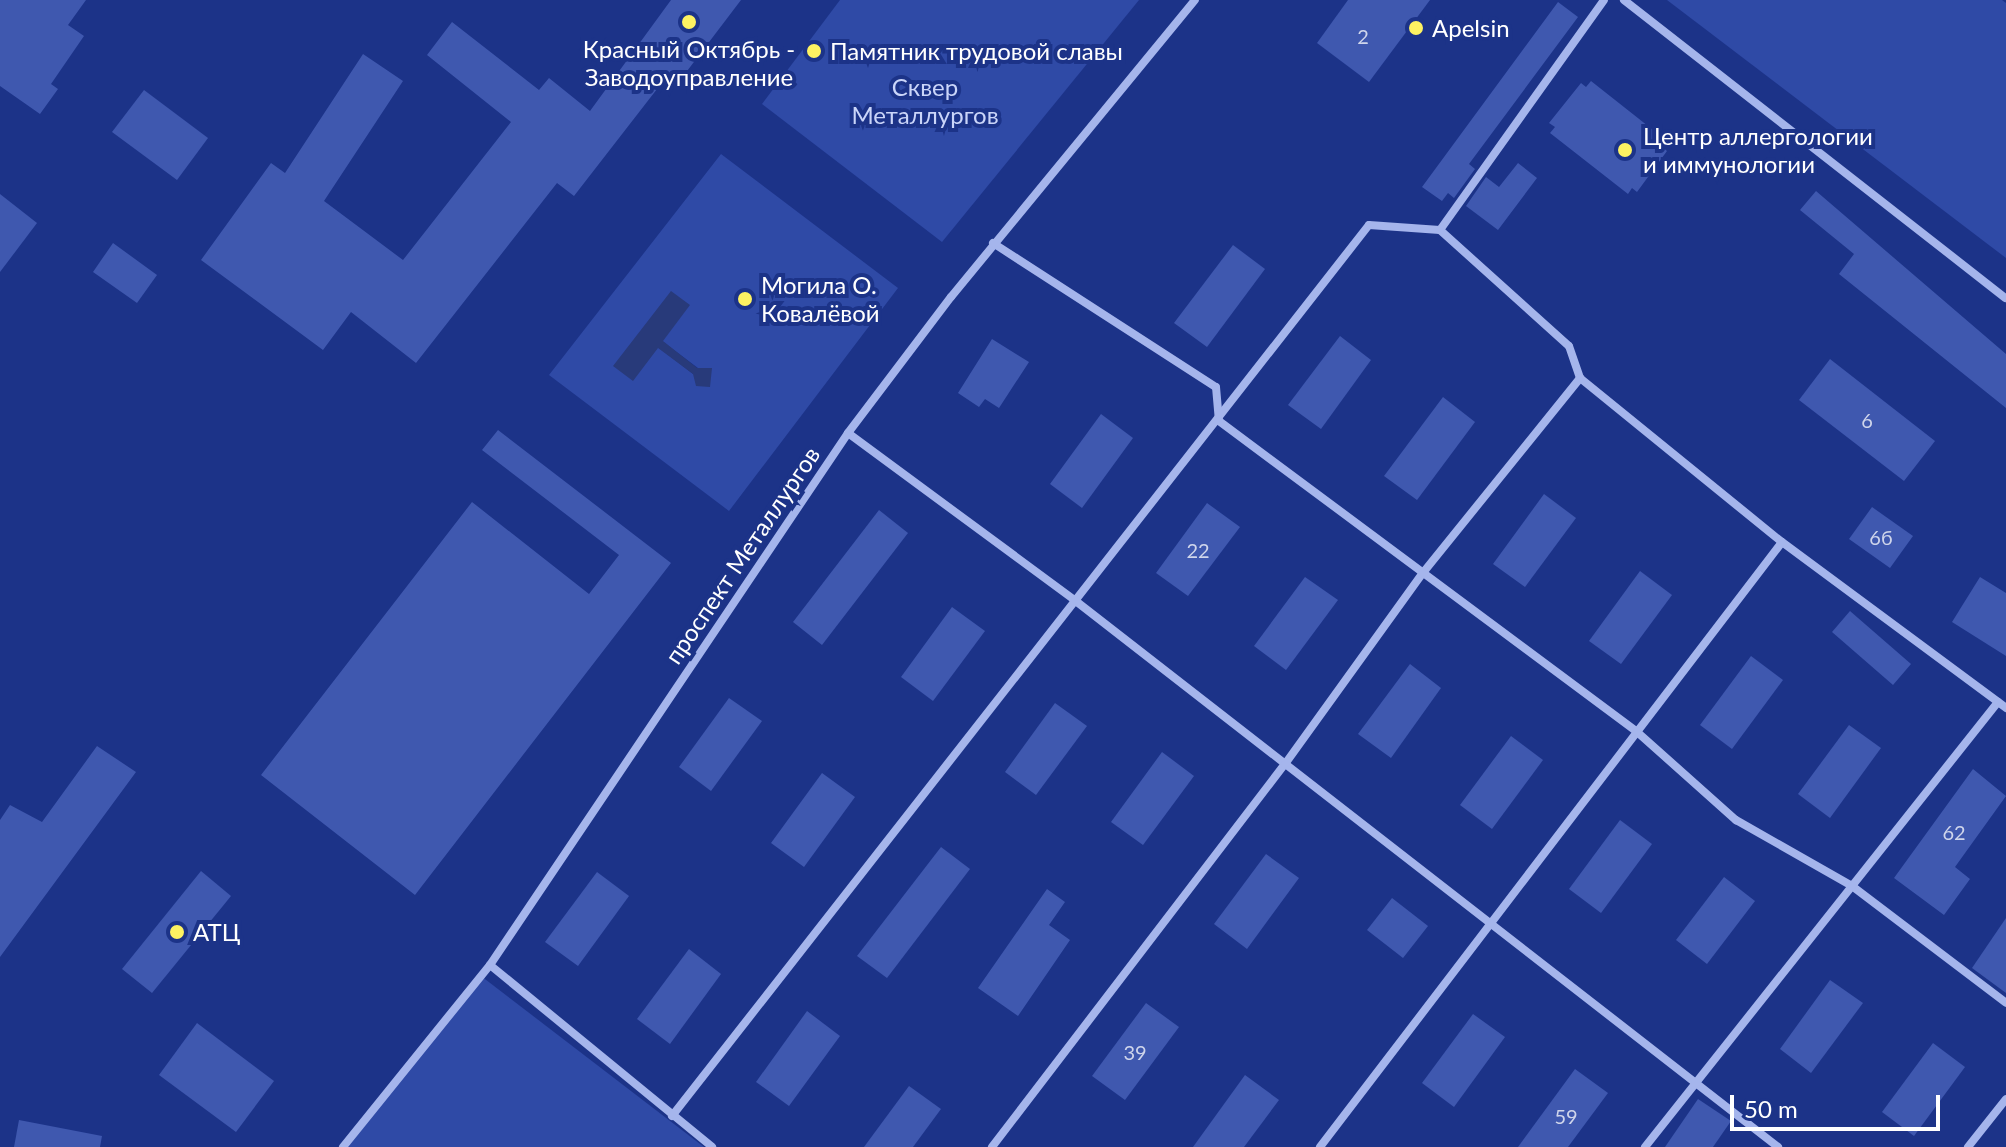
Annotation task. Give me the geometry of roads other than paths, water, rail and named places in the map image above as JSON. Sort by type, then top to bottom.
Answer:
[{"type":"street","name":"проспект Металлургов","points":[[343,1147],[490,965],[848,433],[993,243],[1195,0]]},
{"type":"street","points":[[1440,230],[1604,0]]},
{"type":"street","points":[[1624,0],[2006,298]]},
{"type":"street","points":[[672,1116],[1219,421],[1369,225],[1440,230],[1569,346],[1580,378],[1782,542],[2006,708]]},
{"type":"street","points":[[993,243],[1216,387],[1219,421],[1636,731],[1736,820],[1852,886],[2006,1003]]},
{"type":"street","points":[[992,1147],[1285,764],[1422,574],[1580,378]]},
{"type":"street","points":[[848,433],[1077,602],[1778,1147]]},
{"type":"street","points":[[1320,1147],[1782,542]]},
{"type":"street","points":[[1645,1147],[1998,702]]},
{"type":"street","points":[[490,965],[712,1147]]},
{"type":"street","points":[[1968,1147],[2006,1099]]},
{"type":"place","name":"Красный Октябрь - Заводоуправление","points":[[689,22]]},
{"type":"place","name":"Apelsin","points":[[1416,28]]},
{"type":"place","name":"Памятник трудовой славы","points":[[814,51]]},
{"type":"place","name":"Центр аллергологии и иммунологии","points":[[1625,150]]},
{"type":"place","name":"Могила О. Ковалёвой","points":[[745,299]]},
{"type":"place","name":"АТЦ","points":[[177,932]]},
{"type":"park label","name":"Сквер Металлургов","points":[[925,101]]}]
